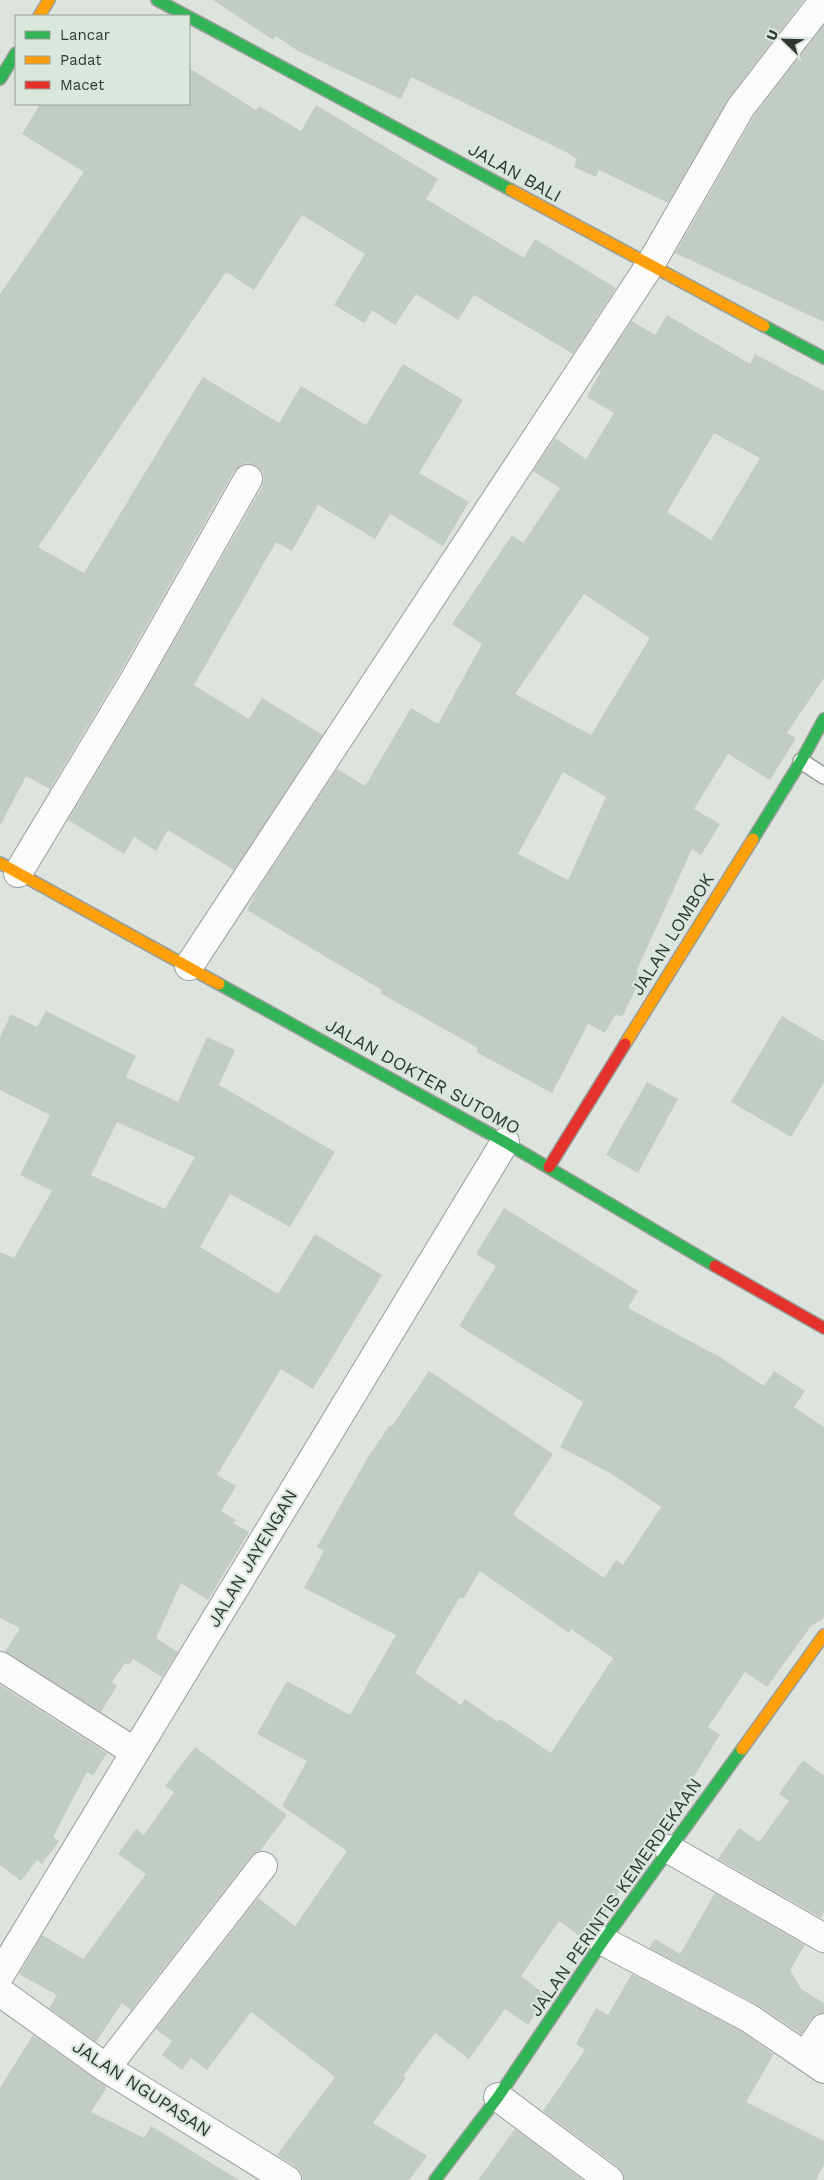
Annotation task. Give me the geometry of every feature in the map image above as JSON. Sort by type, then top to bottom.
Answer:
[{"type":"main road","points":[[40,15],[49,0]]},
{"type":"main road","name":"JALAN BALI","points":[[158,0],[184,15]]},
{"type":"main road","name":"JALAN BALI","points":[[190,18],[468,165],[824,358]]},
{"type":"main road","points":[[0,77],[15,54]]},
{"type":"main road","name":"JALAN LOMBOK","points":[[549,1167],[801,761],[824,719]]},
{"type":"main road","name":"JALAN DOKTER SUTOMO","points":[[9,868],[505,1142],[824,1328]]},
{"type":"main road","name":"JALAN PERINTIS KEMERDEKAAN","points":[[436,2180],[498,2097],[603,1941],[824,1635]]},
{"type":"street","points":[[189,966],[650,265],[741,107],[824,0]]},
{"type":"street","points":[[9,868],[136,677],[248,479]]},
{"type":"street","name":"JALAN JAYENGAN","points":[[0,1975],[505,1142]]},
{"type":"street","points":[[0,1666],[135,1752]]},
{"type":"street","points":[[669,1849],[824,1938]]},
{"type":"street","points":[[106,2068],[263,1866]]},
{"type":"street","points":[[603,1941],[749,2018],[815,2063],[824,2028]]},
{"type":"street","name":"JALAN NGUPASAN","points":[[0,1992],[106,2068],[287,2180]]},
{"type":"street","points":[[498,2097],[610,2180]]},
{"type":"lane","points":[[801,761],[824,776]]},
{"type":"building","points":[[213,0],[804,0],[729,98],[668,203],[599,170],[596,177],[574,167],[577,159],[566,152],[411,77],[401,99],[298,51],[276,36],[273,40]]},
{"type":"building","points":[[824,25],[824,322],[675,253],[754,116]]},
{"type":"building","points":[[190,69],[256,110],[259,106],[301,131],[316,105],[438,179],[426,199],[524,258],[535,239],[616,288],[573,354],[474,295],[458,320],[416,294],[395,325],[372,310],[364,323],[334,305],[365,254],[302,215],[254,290],[226,272],[38,547],[84,573],[203,377],[279,423],[301,386],[366,425],[403,364],[463,400],[419,473],[469,502],[443,546],[390,514],[375,539],[318,505],[292,551],[276,542],[194,685],[249,719],[262,698],[323,735],[234,870],[168,830],[156,851],[134,837],[124,854],[68,820],[149,685],[262,487],[264,479],[262,472],[256,466],[248,463],[241,465],[234,471],[122,669],[50,789],[26,776],[0,826],[0,294],[84,172],[22,134],[39,105],[190,105]]},
{"type":"building","points":[[667,315],[750,364],[755,354],[824,391],[824,678],[787,733],[796,738],[770,780],[728,754],[694,809],[720,824],[701,855],[692,849],[636,972],[642,976],[622,1017],[616,1014],[605,1033],[588,1024],[552,1093],[476,1052],[478,1048],[380,993],[382,990],[247,910],[260,886],[337,769],[365,786],[411,708],[438,724],[482,644],[452,624],[512,535],[523,543],[560,488],[533,471],[555,438],[586,459],[614,413],[587,397],[601,371],[599,370],[632,321],[655,335]],"holes":[[[714,433],[760,458],[711,540],[667,512]],[[584,594],[650,638],[591,735],[515,694]],[[563,772],[606,797],[568,880],[518,854]]]},
{"type":"building","points":[[46,1011],[136,1056],[126,1077],[178,1102],[207,1037],[235,1050],[219,1085],[335,1152],[290,1227],[230,1194],[200,1247],[278,1294],[315,1234],[382,1275],[313,1389],[281,1369],[217,1475],[236,1486],[221,1511],[236,1520],[233,1523],[249,1532],[208,1600],[181,1583],[156,1638],[178,1652],[162,1677],[133,1659],[129,1665],[125,1663],[112,1682],[117,1686],[101,1712],[5,1652],[20,1628],[0,1618],[0,1252],[14,1258],[52,1191],[20,1175],[50,1115],[0,1090],[0,1037],[11,1014],[37,1027]],"holes":[[[117,1122],[195,1157],[165,1209],[91,1175]]]},
{"type":"building","points":[[782,1016],[824,1041],[824,1082],[791,1137],[731,1102]]},
{"type":"building","points":[[647,1082],[678,1099],[638,1173],[606,1155]]},
{"type":"building","points":[[504,1208],[638,1291],[628,1308],[718,1356],[764,1386],[774,1371],[805,1391],[794,1407],[824,1427],[824,1616],[822,1620],[811,1626],[767,1687],[745,1672],[708,1727],[720,1735],[659,1832],[661,1833],[585,1940],[559,1921],[521,1976],[547,1996],[528,2025],[505,2009],[469,2059],[435,2033],[403,2076],[406,2078],[373,2123],[427,2156],[409,2180],[303,2180],[301,2173],[296,2167],[277,2155],[335,2077],[251,2012],[207,2070],[191,2058],[182,2070],[162,2055],[172,2041],[156,2029],[258,1898],[295,1926],[347,1851],[282,1806],[307,1761],[257,1734],[287,1681],[350,1715],[396,1635],[304,1588],[324,1551],[317,1547],[372,1450],[390,1425],[392,1426],[429,1371],[553,1454],[513,1515],[604,1578],[616,1560],[623,1565],[661,1507],[610,1473],[560,1447],[583,1402],[459,1326],[496,1266],[476,1254]],"holes":[[[480,1571],[569,1633],[571,1629],[613,1658],[551,1753],[500,1719],[498,1722],[465,1699],[461,1705],[415,1673],[460,1597],[463,1599]]]},
{"type":"building","points":[[0,1685],[107,1753],[93,1776],[87,1772],[53,1837],[59,1841],[42,1864],[37,1860],[21,1881],[0,1865]]},
{"type":"building","points":[[195,1747],[287,1815],[260,1851],[251,1856],[131,2010],[122,2003],[96,2042],[49,2008],[57,1995],[19,1974],[42,1935],[83,1959],[146,1874],[118,1854],[136,1829],[144,1835],[174,1792],[165,1786]]},
{"type":"building","points":[[803,1760],[824,1776],[824,1912],[821,1918],[718,1859],[739,1828],[759,1842],[789,1801],[779,1794]]},
{"type":"building","points":[[715,1893],[805,1945],[790,1970],[801,1989],[824,2003],[824,2013],[817,2014],[811,2019],[801,2034],[756,2004],[649,1948],[655,1939],[680,1954]]},
{"type":"building","points":[[632,1974],[741,2031],[774,2054],[746,2102],[824,2141],[824,2164],[816,2180],[624,2180],[623,2173],[618,2167],[543,2111],[585,2050],[576,2044],[596,2008],[608,2015]]},
{"type":"building","points":[[33,2035],[107,2087],[91,2112],[144,2138],[151,2126],[239,2180],[0,2180],[0,2088]]},
{"type":"building","points":[[515,2129],[583,2180],[478,2180]]},
{"type":"traffic: fast","points":[[157,0],[185,15]]},
{"type":"traffic: fast","points":[[190,18],[511,190]]},
{"type":"traffic: fast","points":[[0,79],[15,55]]},
{"type":"traffic: fast","points":[[764,326],[824,358]]},
{"type":"traffic: fast","points":[[753,839],[801,761],[824,719]]},
{"type":"traffic: fast","points":[[219,984],[505,1142],[715,1266]]},
{"type":"traffic: fast","points":[[435,2180],[498,2097],[603,1941],[742,1749]]},
{"type":"traffic: slow","points":[[40,15],[49,0]]},
{"type":"traffic: slow","points":[[511,190],[764,326]]},
{"type":"traffic: slow","points":[[625,1044],[753,839]]},
{"type":"traffic: slow","points":[[0,863],[219,984]]},
{"type":"traffic: slow","points":[[742,1749],[824,1635]]},
{"type":"traffic: jam","points":[[549,1167],[625,1044]]},
{"type":"traffic: jam","points":[[715,1266],[824,1328]]}]
